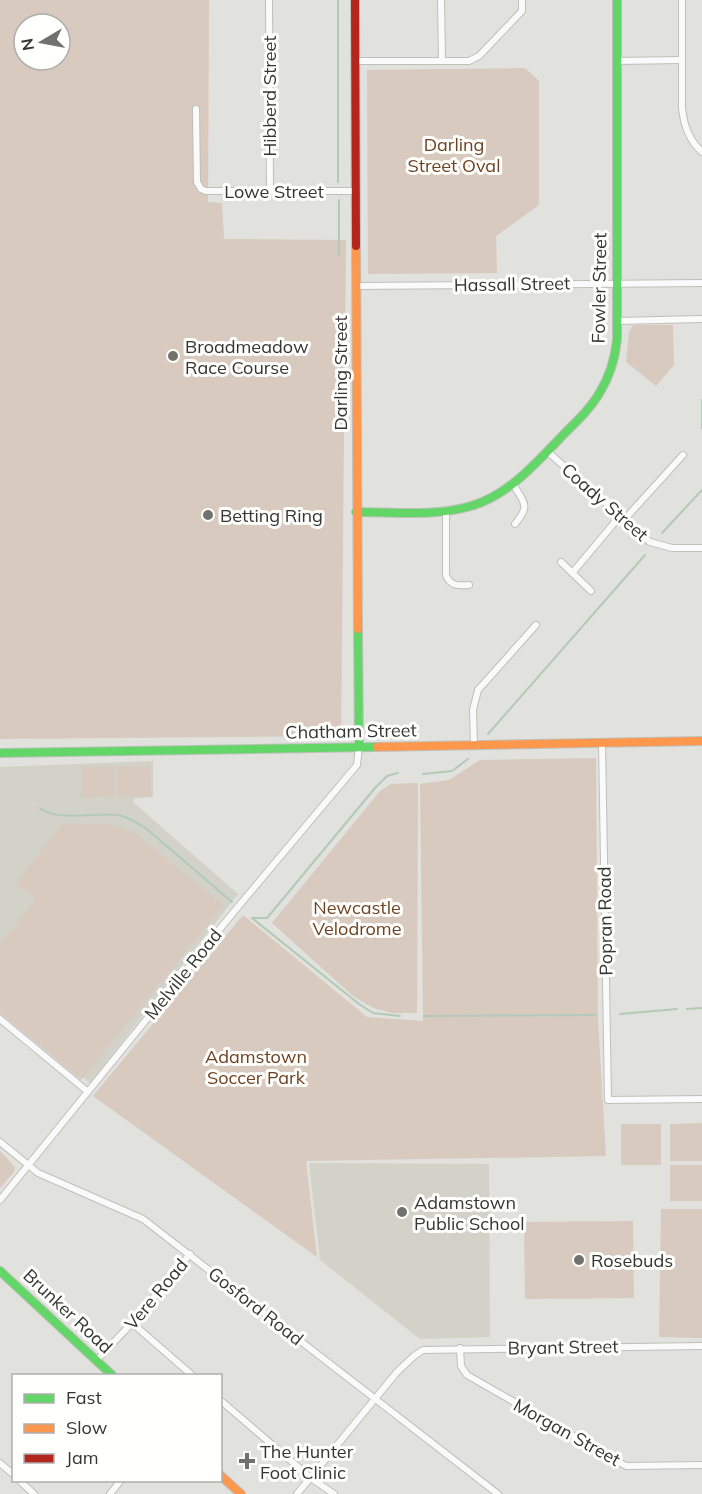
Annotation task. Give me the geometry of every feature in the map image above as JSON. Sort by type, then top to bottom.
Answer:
[{"type":"street","name":"Hibberd Street","points":[[269,0],[270,191]]},
{"type":"street","name":"Darling Street","points":[[355,0],[359,747]]},
{"type":"street","points":[[441,0],[442,61]]},
{"type":"street","points":[[355,61],[470,60],[479,56],[522,11],[522,0]]},
{"type":"street","name":"Fowler Street","points":[[356,512],[458,510],[486,501],[513,484],[548,452],[588,409],[602,389],[612,366],[616,348],[617,321],[616,0]]},
{"type":"street","points":[[682,0],[681,60],[684,124],[693,143],[702,152]]},
{"type":"street","points":[[617,61],[681,60]]},
{"type":"street","name":"Lowe Street","points":[[196,109],[197,182],[201,189],[206,191],[356,191]]},
{"type":"street","name":"Hassall Street","points":[[357,286],[702,283]]},
{"type":"street","points":[[617,321],[702,319]]},
{"type":"street","name":"Coady Street","points":[[548,452],[644,538],[657,545],[672,548],[702,548]]},
{"type":"street","points":[[573,572],[683,455]]},
{"type":"street","points":[[513,484],[525,504],[522,515],[515,524]]},
{"type":"street","points":[[446,510],[446,575],[450,583],[469,585]]},
{"type":"street","points":[[561,562],[591,591]]},
{"type":"street","points":[[474,746],[473,710],[478,690],[536,625]]},
{"type":"street","name":"Chatham Street","points":[[0,753],[702,741]]},
{"type":"street","name":"Popran Road","points":[[602,742],[608,1100],[702,1099]]},
{"type":"street","name":"Melville Road","points":[[0,1200],[87,1091],[357,765],[359,747]]},
{"type":"street","points":[[0,1019],[87,1091]]},
{"type":"street","name":"Gosford Road","points":[[0,1142],[38,1173],[143,1219],[498,1494]]},
{"type":"street","name":"Vere Road","points":[[97,1360],[132,1323],[190,1254]]},
{"type":"street","name":"Brunker Road","points":[[0,1271],[111,1374]]},
{"type":"street","points":[[132,1323],[191,1374]]},
{"type":"street","name":"Bryant Street","points":[[376,1399],[406,1362],[423,1350],[702,1346]]},
{"type":"street","name":"Morgan Street","points":[[460,1348],[461,1366],[467,1375],[626,1466],[702,1465]]},
{"type":"street","points":[[297,1494],[376,1399]]},
{"type":"street","points":[[222,1402],[311,1478],[334,1494]]},
{"type":"street","points":[[0,1463],[12,1473]]},
{"type":"street","points":[[222,1477],[241,1494]]},
{"type":"street","points":[[21,1482],[34,1494]]},
{"type":"street","points":[[110,1494],[119,1482]]},
{"type":"shaded area","points":[[153,761],[153,797],[135,798],[133,802],[238,894],[90,1083],[0,1010],[0,767]]},
{"type":"shaded area","name":"Adamstown Public School","points":[[309,1163],[489,1164],[490,1337],[420,1339],[320,1260]]},
{"type":"green space","name":"Broadmeadow Race Course","points":[[0,0],[209,0],[208,202],[222,203],[224,239],[346,240],[341,736],[0,739]]},
{"type":"green space","name":"Darling Street Oval","points":[[525,68],[539,81],[539,205],[496,236],[497,273],[368,274],[367,70]]},
{"type":"green space","points":[[633,325],[673,325],[674,365],[656,386],[626,362],[629,332]]},
{"type":"green space","name":"Adamstown Soccer Park","points":[[596,758],[598,1021],[606,1156],[306,1161],[317,1257],[93,1096],[243,915],[367,1017],[423,1021],[420,784],[449,780],[480,760]]},
{"type":"green space","points":[[114,766],[115,797],[81,798],[81,767]]},
{"type":"green space","points":[[117,766],[150,766],[151,797],[118,797]]},
{"type":"green space","name":"Newcastle Velodrome","points":[[418,783],[417,1013],[392,1013],[373,1008],[353,996],[272,923],[380,791],[391,784]]},
{"type":"green space","points":[[63,824],[108,824],[134,832],[223,905],[81,1080],[0,1013],[0,944],[36,899],[16,883]]},
{"type":"green space","points":[[702,1123],[702,1161],[670,1161],[670,1124]]},
{"type":"green space","points":[[621,1124],[661,1124],[661,1165],[621,1165]]},
{"type":"green space","points":[[0,1151],[15,1167],[14,1172],[0,1188]]},
{"type":"green space","points":[[670,1165],[702,1165],[702,1201],[670,1201]]},
{"type":"green space","points":[[661,1209],[702,1209],[702,1338],[659,1337]]},
{"type":"green space","name":"Rosebuds","points":[[633,1221],[634,1298],[525,1299],[524,1222]]},
{"type":"waterway","points":[[338,0],[338,182]]},
{"type":"waterway","points":[[339,200],[339,255]]},
{"type":"waterway","points":[[702,400],[702,428]]},
{"type":"waterway","points":[[662,533],[702,490]]},
{"type":"waterway","points":[[488,734],[645,555]]},
{"type":"waterway","points":[[423,774],[452,771],[468,759]]},
{"type":"waterway","points":[[252,918],[267,918],[375,788],[387,776],[398,773]]},
{"type":"waterway","points":[[40,808],[56,815],[109,814],[130,819],[148,830],[232,902]]},
{"type":"waterway","points":[[252,918],[359,1004],[373,1013],[400,1016]]},
{"type":"waterway","points":[[687,1009],[702,1008]]},
{"type":"waterway","points":[[620,1014],[677,1009]]},
{"type":"waterway","points":[[424,1016],[595,1015]]},
{"type":"traffic: fast","points":[[356,512],[443,512],[485,501],[510,486],[533,466],[584,414],[604,386],[612,367],[617,340],[617,0]]},
{"type":"traffic: fast","points":[[358,629],[359,747]]},
{"type":"traffic: fast","points":[[0,753],[377,747]]},
{"type":"traffic: fast","points":[[0,1271],[111,1374]]},
{"type":"traffic: slow","points":[[356,246],[358,629]]},
{"type":"traffic: slow","points":[[377,747],[702,741]]},
{"type":"traffic: slow","points":[[222,1477],[241,1494]]},
{"type":"traffic: jam","points":[[355,0],[356,246]]},
{"type":"place","name":"Broadmeadow Race Course","points":[[173,356]]},
{"type":"place","name":"Betting Ring","points":[[208,515]]},
{"type":"place","name":"Adamstown Public School","points":[[402,1212]]},
{"type":"place","name":"Rosebuds","points":[[579,1260]]},
{"type":"place","name":"The Hunter Foot Clinic","points":[[247,1461]]}]
